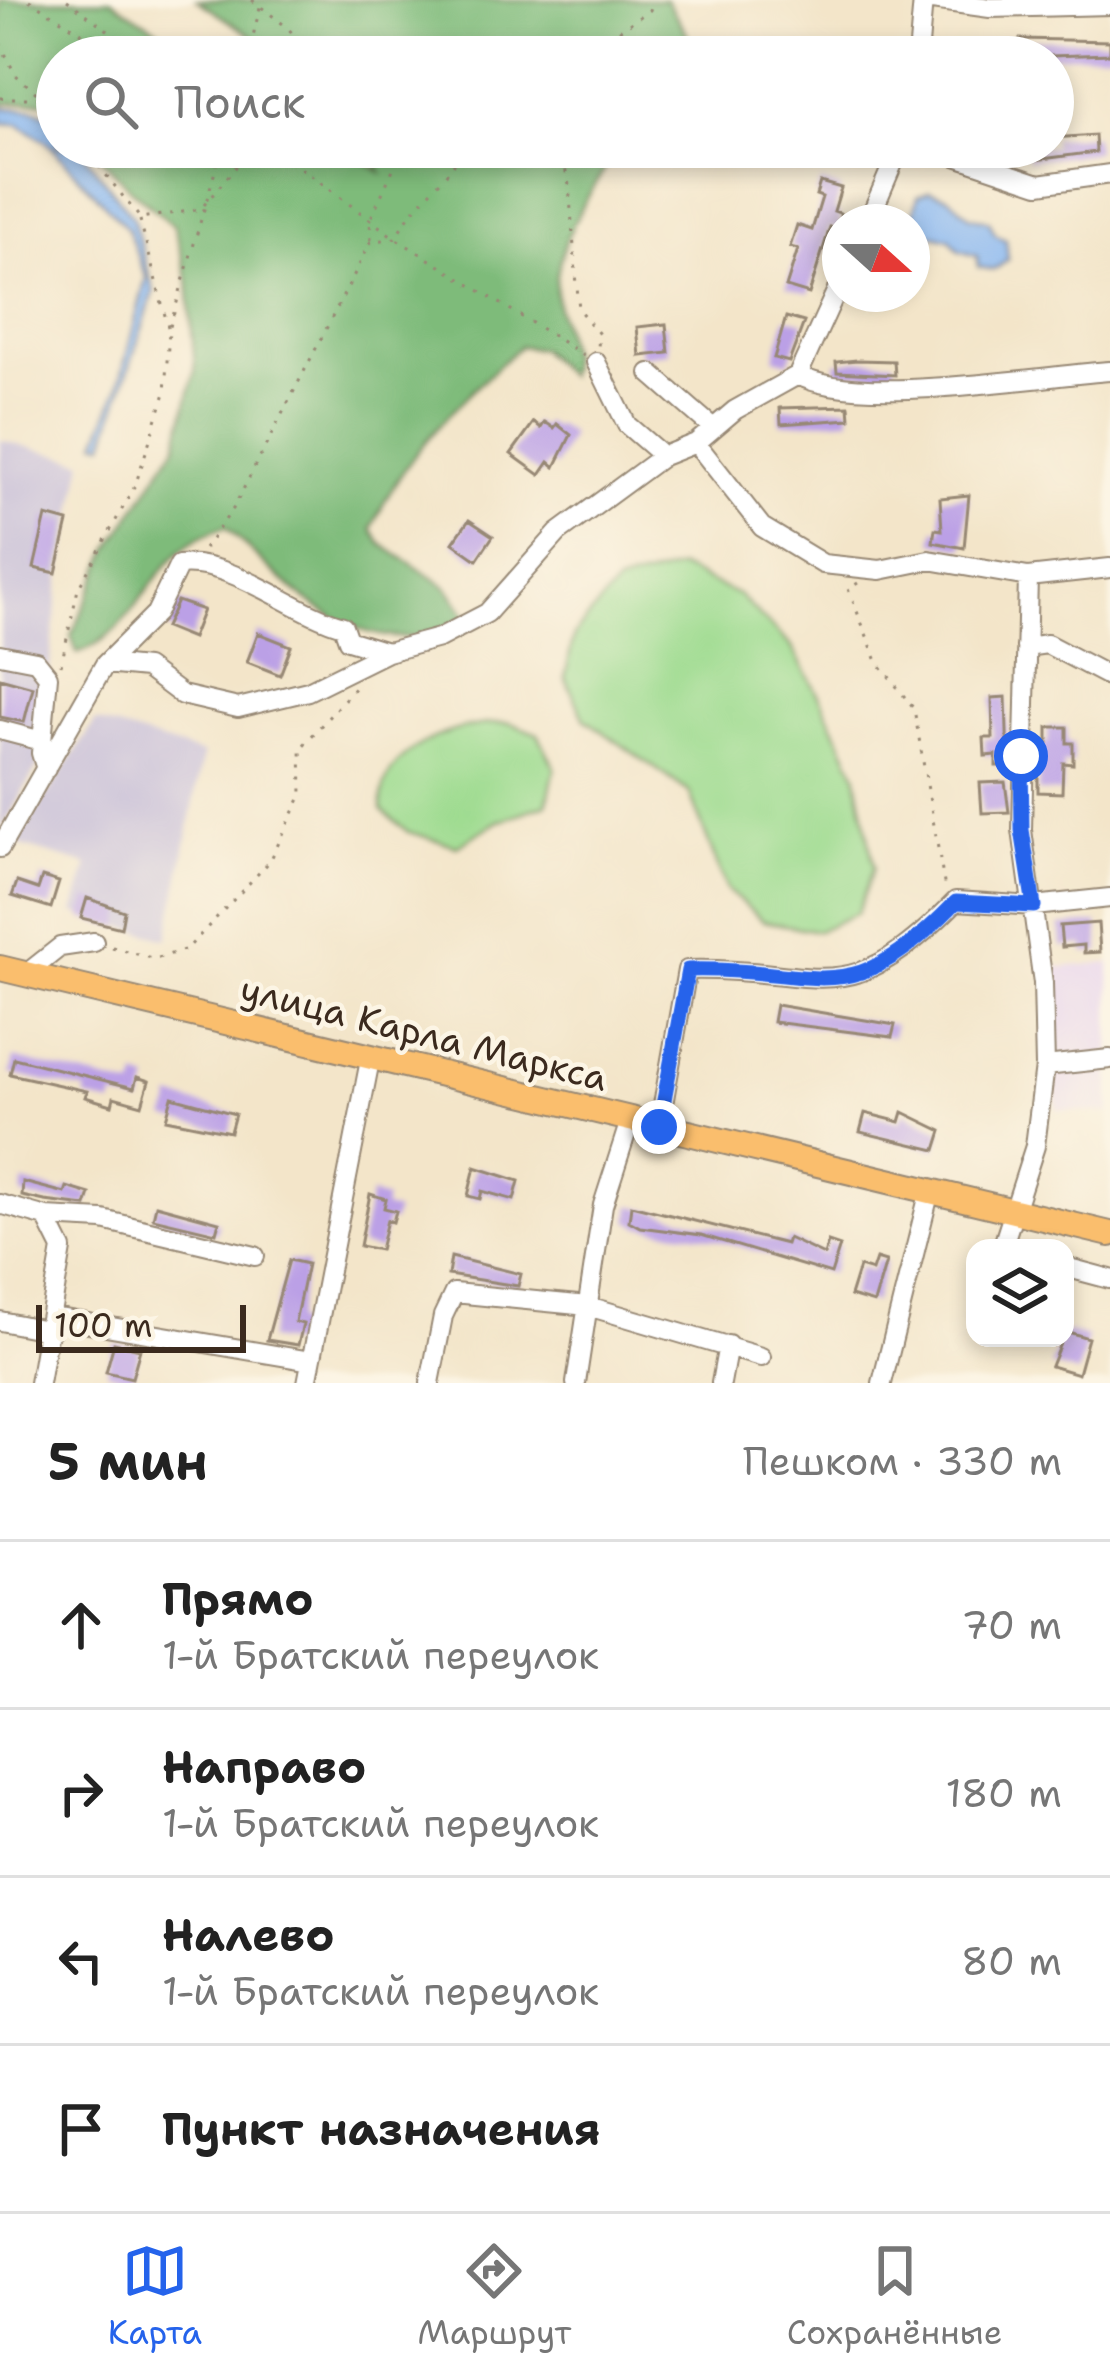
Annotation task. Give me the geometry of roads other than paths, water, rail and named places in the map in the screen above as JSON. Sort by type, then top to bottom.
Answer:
[{"type":"main road","name":"улица Карла Маркса","points":[[0,968],[1110,1234]]},
{"type":"street","points":[[922,36],[928,0],[991,8],[1105,3]]},
{"type":"street","points":[[876,204],[891,168]]},
{"type":"street","points":[[991,168],[1039,184],[1110,175]]},
{"type":"street","points":[[105,664],[146,668],[182,695],[238,708],[308,692],[386,652],[439,638],[487,613],[558,533],[663,456],[696,443],[712,427],[798,375],[827,312]]},
{"type":"street","points":[[596,362],[627,424],[663,456]]},
{"type":"street","points":[[798,375],[816,386],[874,389],[1110,370]]},
{"type":"street","points":[[650,373],[712,427]]},
{"type":"street","points":[[696,443],[763,527],[823,564],[880,570],[929,560],[1028,577],[1110,568]]},
{"type":"street","points":[[0,848],[105,664],[156,613],[178,565],[194,563],[344,626],[348,640],[386,652]]},
{"type":"street","points":[[1005,1239],[1035,1146],[1045,1066],[1034,906],[1022,830],[1028,577]]},
{"type":"street","points":[[1026,647],[1047,644],[1110,677]]},
{"type":"street","points":[[0,654],[36,661],[47,676],[42,741],[46,769]]},
{"type":"street","points":[[0,730],[42,741]]},
{"type":"street","points":[[659,1127],[688,970],[815,981],[853,976],[911,946],[956,902],[1034,906],[1110,898]]},
{"type":"street","points":[[26,974],[60,946],[94,942]]},
{"type":"street","points":[[307,1383],[371,1055]]},
{"type":"street","points":[[1045,1066],[1110,1058]]},
{"type":"street","points":[[576,1383],[603,1205],[630,1121]]},
{"type":"street","points":[[882,1383],[929,1194]]},
{"type":"street","points":[[0,1204],[46,1217],[103,1220],[255,1256]]},
{"type":"street","points":[[39,1383],[62,1249],[46,1217]]},
{"type":"street","points":[[1074,1269],[1110,1279]]},
{"type":"street","points":[[430,1383],[443,1316],[454,1293],[588,1306],[761,1357]]},
{"type":"street","points":[[0,1321],[52,1324],[311,1361]]},
{"type":"street","points":[[721,1383],[728,1345]]},
{"type":"water","points":[[0,108],[36,110],[36,135],[18,124],[0,123]]},
{"type":"water","points":[[71,168],[95,168],[133,218],[154,292],[105,443],[97,442],[118,388],[146,278],[127,228]]},
{"type":"water","points":[[930,191],[949,197],[969,216],[989,221],[995,234],[1006,240],[1008,260],[994,270],[978,267],[977,256],[959,251],[950,239],[930,234],[930,204],[916,204],[918,196]]}]
